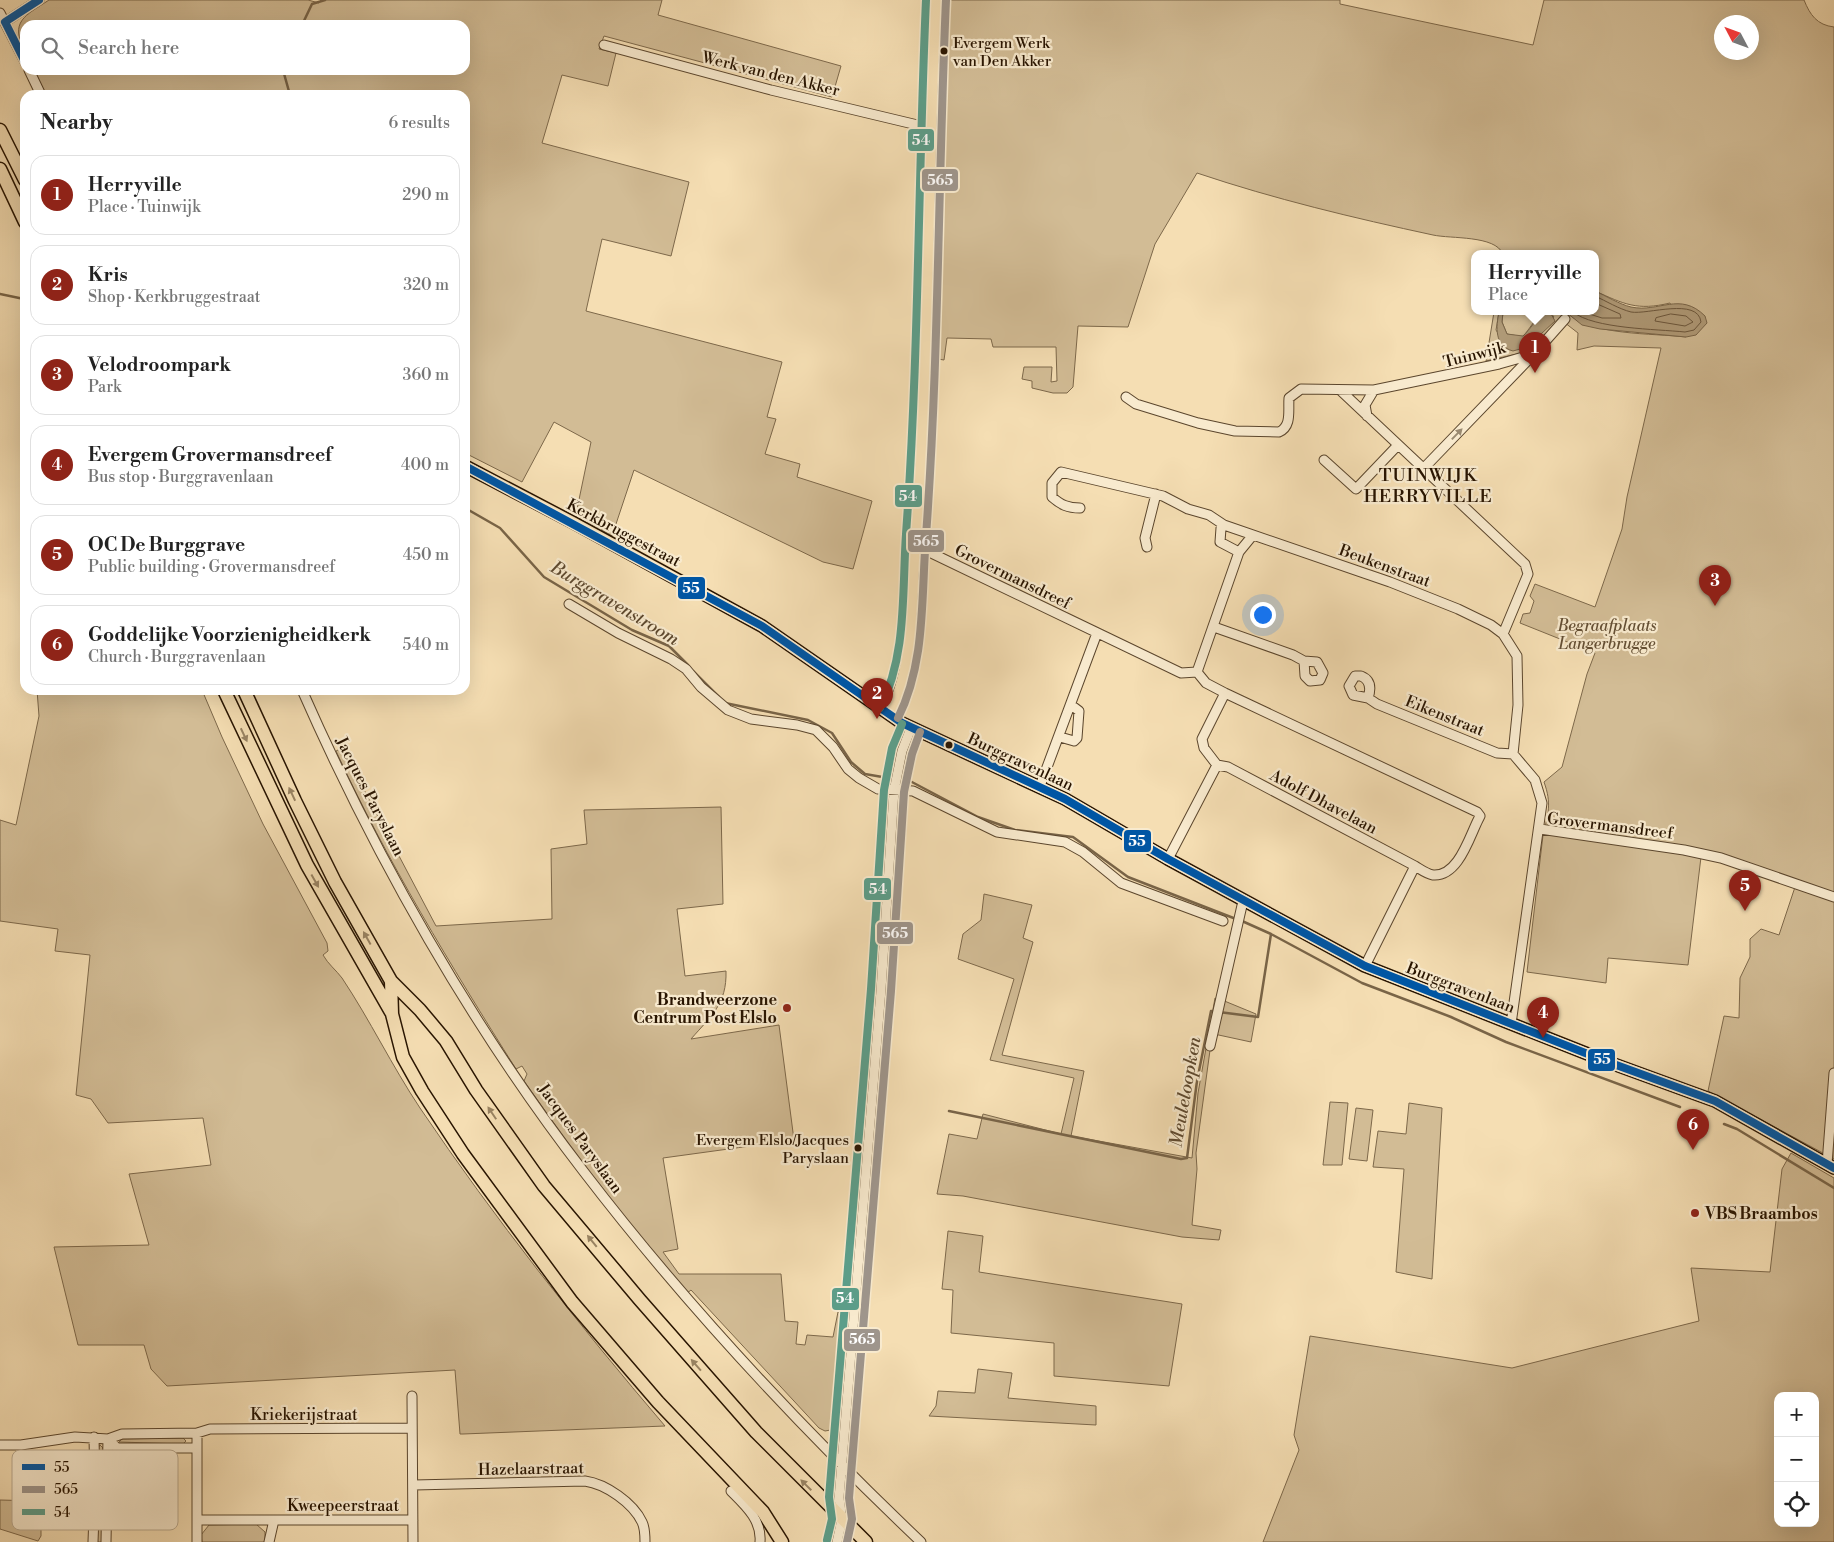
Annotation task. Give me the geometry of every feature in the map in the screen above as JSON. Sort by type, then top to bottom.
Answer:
[{"type":"highway","points":[[0,130],[20,170]]},
{"type":"highway","points":[[0,169],[20,211]]},
{"type":"highway","points":[[226,695],[307,865],[392,1014]]},
{"type":"highway","points":[[246,695],[331,874],[391,981],[420,1010],[446,1041],[486,1104],[544,1186],[756,1432],[866,1542]]},
{"type":"highway","points":[[391,981],[392,1014],[403,1057],[463,1154],[566,1295],[658,1402],[763,1512],[782,1542]]},
{"type":"main road","points":[[889,713],[899,694],[903,680],[915,549],[927,332],[930,128],[936,0]]},
{"type":"main road","name":"Kerkbruggestraat","points":[[470,469],[582,527],[762,626],[889,713]]},
{"type":"main road","name":"Burggravenlaan","points":[[889,713],[912,728],[1040,786],[1243,901],[1365,966],[1728,1107],[1830,1166]]},
{"type":"street","points":[[5,22],[39,0]]},
{"type":"street","points":[[0,13],[20,52]]},
{"type":"street","name":"Werk van den Akker","points":[[604,44],[771,90],[930,128]]},
{"type":"street","points":[[31,75],[39,90]]},
{"type":"street","points":[[1423,469],[1534,354],[1565,319]]},
{"type":"street","name":"Tuinwijk","points":[[1126,398],[1136,404],[1198,423],[1235,431],[1279,432],[1285,429],[1288,424],[1289,398],[1293,393],[1301,390],[1374,390],[1488,367],[1534,354]]},
{"type":"street","points":[[1340,390],[1525,564],[1528,574],[1503,634]]},
{"type":"street","points":[[1367,416],[1366,405],[1374,390]]},
{"type":"street","points":[[1324,460],[1356,489],[1398,445]]},
{"type":"street","name":"Beukenstraat","points":[[1080,508],[1070,508],[1052,497],[1052,483],[1061,472],[1156,494],[1209,515],[1224,525],[1390,582],[1458,609],[1491,625],[1503,634],[1517,656],[1518,705],[1513,754]]},
{"type":"street","points":[[1148,546],[1145,538],[1156,494]]},
{"type":"street","points":[[1224,525],[1221,528],[1220,542],[1239,552]]},
{"type":"street","points":[[1168,859],[1218,765],[1204,748],[1202,739],[1225,693],[1206,683],[1197,672],[1239,552],[1254,535]]},
{"type":"street","name":"Grovermansdreef","points":[[915,549],[925,550],[1181,672],[1197,672]]},
{"type":"street","points":[[569,604],[618,633],[672,659],[686,669],[701,687],[728,710],[751,719],[797,725],[816,730],[834,747],[848,769],[878,789],[917,792],[997,832],[1065,842],[1082,852],[1120,883],[1222,922]]},
{"type":"street","points":[[1214,627],[1293,655],[1304,661]]},
{"type":"street","points":[[1040,786],[1072,705],[1097,633]]},
{"type":"street","name":"Adolf Dhavelaan","points":[[1218,765],[1228,767],[1432,875],[1445,873],[1454,867],[1480,816],[1477,812],[1225,693]]},
{"type":"street","name":"Jacques Paryslaan","points":[[304,695],[330,752],[397,882],[458,987],[514,1074],[583,1171],[685,1297],[775,1396],[841,1465],[921,1542]]},
{"type":"street","name":"Eikenstraat","points":[[1368,698],[1377,704],[1497,753],[1513,754]]},
{"type":"street","points":[[1060,737],[1074,741],[1077,738],[1079,710],[1072,705]]},
{"type":"street","points":[[838,1542],[842,1518],[839,1498],[841,1465],[881,990],[894,789],[905,741],[912,728]]},
{"type":"street","points":[[1513,754],[1528,771],[1539,788],[1542,803],[1540,829]]},
{"type":"street","name":"Grovermansdreef","points":[[1511,1024],[1540,829],[1684,850],[1721,858],[1834,897]]},
{"type":"street","points":[[1365,966],[1415,866]]},
{"type":"street","points":[[1210,1046],[1243,901]]},
{"type":"street","points":[[1830,1166],[1834,1073]]},
{"type":"street","points":[[412,1396],[413,1542]]},
{"type":"street","name":"Kriekerijstraat","points":[[0,1445],[21,1445],[74,1437],[108,1438],[122,1434],[197,1433],[210,1429],[412,1428]]},
{"type":"street","points":[[196,1542],[197,1433]]},
{"type":"street","points":[[94,1438],[94,1450]]},
{"type":"street","points":[[108,1438],[108,1450]]},
{"type":"street","name":"Kriekerijstraat","points":[[108,1438],[117,1448],[196,1448]]},
{"type":"street","name":"Hazelaarstraat","points":[[414,1485],[585,1481],[598,1483],[625,1503],[637,1516],[645,1529],[645,1542]]},
{"type":"street","points":[[732,1491],[752,1514],[758,1525],[760,1542]]},
{"type":"street","name":"Kweepeerstraat","points":[[197,1520],[413,1520]]},
{"type":"street","name":"Kweepeerstraat","points":[[269,1542],[274,1520]]},
{"type":"green space","points":[[49,0],[308,0],[319,3],[321,0],[662,0],[658,15],[841,66],[832,97],[604,36],[599,49],[616,53],[608,86],[562,75],[542,143],[689,182],[671,256],[602,239],[586,311],[782,362],[767,417],[776,419],[765,454],[800,464],[797,477],[872,501],[853,569],[823,562],[634,470],[612,536],[576,514],[591,442],[554,422],[522,482],[470,456],[470,90],[44,90],[36,75],[470,75],[470,20],[22,20]]},
{"type":"green space","name":"Begraafplaats Langerbrugge","points":[[941,0],[1340,0],[1340,4],[1533,45],[1544,0],[1804,0],[1809,10],[1819,22],[1834,27],[1834,1159],[1708,1091],[1724,1016],[1739,1018],[1740,978],[1750,957],[1750,939],[1761,929],[1779,935],[1795,887],[1720,861],[1701,857],[1688,965],[1608,958],[1606,983],[1527,972],[1543,835],[1548,809],[1548,797],[1544,782],[1562,767],[1587,674],[1595,653],[1520,623],[1523,614],[1530,613],[1534,601],[1530,596],[1535,584],[1595,607],[1622,529],[1627,497],[1661,348],[1594,346],[1577,350],[1578,333],[1560,319],[1530,351],[1486,361],[1494,315],[1498,315],[1496,330],[1508,350],[1554,317],[1552,315],[1570,315],[1590,325],[1623,332],[1686,337],[1670,303],[1648,306],[1631,305],[1599,293],[1599,250],[1500,250],[1482,241],[1433,235],[1285,200],[1197,173],[1155,244],[1128,327],[1078,326],[1073,387],[1067,393],[1053,393],[1032,388],[1032,381],[1022,379],[1024,367],[1052,367],[1051,382],[1057,381],[1056,347],[993,347],[991,339],[947,338],[944,360],[932,358],[936,104],[939,96],[937,94]]},
{"type":"green space","points":[[1503,315],[1537,315],[1523,337],[1507,334],[1502,322]]},
{"type":"green space","points":[[37,695],[204,695],[263,824],[327,943],[328,951],[323,955],[342,978],[410,1092],[448,1149],[569,1310],[665,1426],[460,1434],[455,1370],[167,1386],[151,1369],[144,1345],[78,1345],[54,1247],[149,1245],[129,1174],[211,1165],[203,1118],[108,1123],[91,1099],[76,1095],[90,955],[55,951],[58,929],[0,921],[0,820],[16,825],[39,716]]},
{"type":"green space","points":[[342,748],[436,926],[552,919],[551,849],[587,844],[584,810],[721,807],[723,904],[677,909],[685,976],[726,971],[726,982],[721,1001],[691,1039],[779,1025],[794,1140],[663,1158],[678,1249],[663,1252],[679,1274],[781,1274],[785,1321],[798,1322],[796,1344],[805,1345],[807,1335],[833,1337],[838,1312],[851,1314],[845,1380],[836,1429],[825,1431],[819,1428],[691,1290],[686,1294],[582,1163],[524,1081],[527,1074],[522,1066],[516,1069],[421,913],[377,833],[336,751]]},
{"type":"green space","points":[[984,894],[1032,905],[1023,938],[1033,942],[1002,1055],[1084,1071],[1071,1136],[1192,1158],[1198,1093],[1215,998],[1217,999],[1196,1153],[1197,1169],[1192,1225],[1221,1230],[1219,1240],[1182,1237],[963,1196],[937,1194],[949,1134],[977,1139],[983,1114],[1061,1134],[1074,1078],[990,1060],[1014,979],[958,959],[963,934],[981,920]]},
{"type":"green space","points":[[1222,1000],[1256,1014],[1251,1042],[1214,1034]]},
{"type":"green space","points":[[1330,1102],[1348,1103],[1342,1165],[1323,1165]]},
{"type":"green space","points":[[1409,1103],[1442,1108],[1432,1279],[1396,1272],[1404,1169],[1373,1167],[1378,1131],[1406,1134]]},
{"type":"green space","points":[[1356,1108],[1373,1110],[1367,1161],[1349,1159]]},
{"type":"green space","points":[[1791,1153],[1834,1178],[1834,1542],[1263,1542],[1299,1450],[1294,1435],[1310,1336],[1512,1368],[1699,1321],[1691,1268],[1770,1272],[1782,1169]]},
{"type":"green space","points":[[948,1231],[983,1236],[979,1272],[1182,1304],[1169,1386],[1054,1376],[1054,1343],[951,1333],[953,1290],[942,1289]]},
{"type":"green space","points":[[978,1369],[1012,1373],[1008,1398],[1096,1406],[1096,1425],[929,1416],[936,1406],[938,1391],[975,1393]]},
{"type":"green space","points":[[183,1438],[186,1441],[183,1444],[119,1442],[122,1439]]},
{"type":"green space","points":[[100,1445],[103,1450],[98,1450]]},
{"type":"green space","points":[[0,1500],[12,1500],[12,1530],[41,1530],[41,1536],[38,1541],[0,1529]]},
{"type":"green space","points":[[256,1524],[265,1532],[265,1542],[202,1542],[201,1535],[209,1525]]},
{"type":"green space","points":[[96,1530],[103,1530],[102,1542],[96,1542]]},
{"type":"water","points":[[1599,293],[1631,307],[1641,308],[1669,304],[1687,305],[1705,316],[1707,323],[1696,335],[1686,337],[1600,329],[1582,325],[1570,315],[1599,315]]},
{"type":"water","points":[[1498,315],[1503,315],[1502,322],[1507,334],[1523,336],[1537,315],[1552,315],[1555,321],[1527,347],[1513,351],[1507,349],[1499,340],[1497,324]]},
{"type":"waterway","points":[[304,20],[312,4],[325,0]]},
{"type":"waterway","points":[[284,75],[289,90]]},
{"type":"waterway","name":"Burggravenstroom","points":[[0,294],[20,298]]},
{"type":"waterway","name":"Burggravenstroom","points":[[470,511],[500,528],[544,577],[632,630],[669,646],[688,665]]},
{"type":"waterway","name":"Burggravenstroom","points":[[693,671],[719,697]]},
{"type":"waterway","name":"Burggravenstroom","points":[[725,703],[808,720],[832,733],[851,762],[865,774],[894,779]]},
{"type":"waterway","name":"Burggravenstroom","points":[[900,780],[910,781],[978,817],[1015,830],[1073,837],[1128,877],[1236,919]]},
{"type":"waterway","name":"Burggravenstroom","points":[[1242,921],[1271,934],[1362,983],[1451,1017],[1506,1042],[1680,1107]]},
{"type":"waterway","name":"Meuleloopken","points":[[949,1111],[1181,1159],[1187,1158],[1197,1081],[1211,1011],[1258,1017],[1271,934]]},
{"type":"waterway","name":"Burggravenstroom","points":[[1724,1124],[1737,1129],[1834,1188]]},
{"type":"transit line","name":"55","points":[[5,22],[39,0]]},
{"type":"transit line","name":"54","points":[[880,708],[889,688],[895,667],[902,623],[916,334],[926,0]]},
{"type":"transit line","name":"565","points":[[898,718],[907,697],[913,675],[921,629],[936,335],[946,0]]},
{"type":"transit line","name":"55","points":[[5,22],[20,52]]},
{"type":"transit line","name":"55","points":[[470,469],[762,626],[902,723],[1065,799],[1168,859],[1365,966],[1608,1062],[1715,1101],[1834,1168]]},
{"type":"transit line","name":"54","points":[[827,1540],[832,1519],[829,1497],[871,989],[884,790],[892,748],[902,724]]},
{"type":"transit line","name":"565","points":[[847,1542],[852,1519],[849,1498],[891,991],[904,792],[912,754],[920,732]]},
{"type":"place","name":"Evergem Werk van Den Akker","points":[[944,51]]},
{"type":"place","name":"Herryville","points":[[1535,373]]},
{"type":"place","name":"Velodroompark","points":[[1715,606]]},
{"type":"place","name":"Kris","points":[[877,719]]},
{"type":"place","name":"OC De Burggrave","points":[[1745,911]]},
{"type":"place","name":"Brandweerzone Centrum Post Elslo","points":[[787,1008]]},
{"type":"place","name":"Evergem Grovermansdreef","points":[[1543,1038]]},
{"type":"place","name":"Evergem Elslo/Jacques Paryslaan","points":[[858,1148]]},
{"type":"place","name":"Goddelijke Voorzienigheidkerk","points":[[1693,1150]]},
{"type":"place","name":"VBS Braambos","points":[[1695,1213]]},
{"type":"district","name":"TUINWIJK HERRYVILLE","points":[[1428,485]]}]
